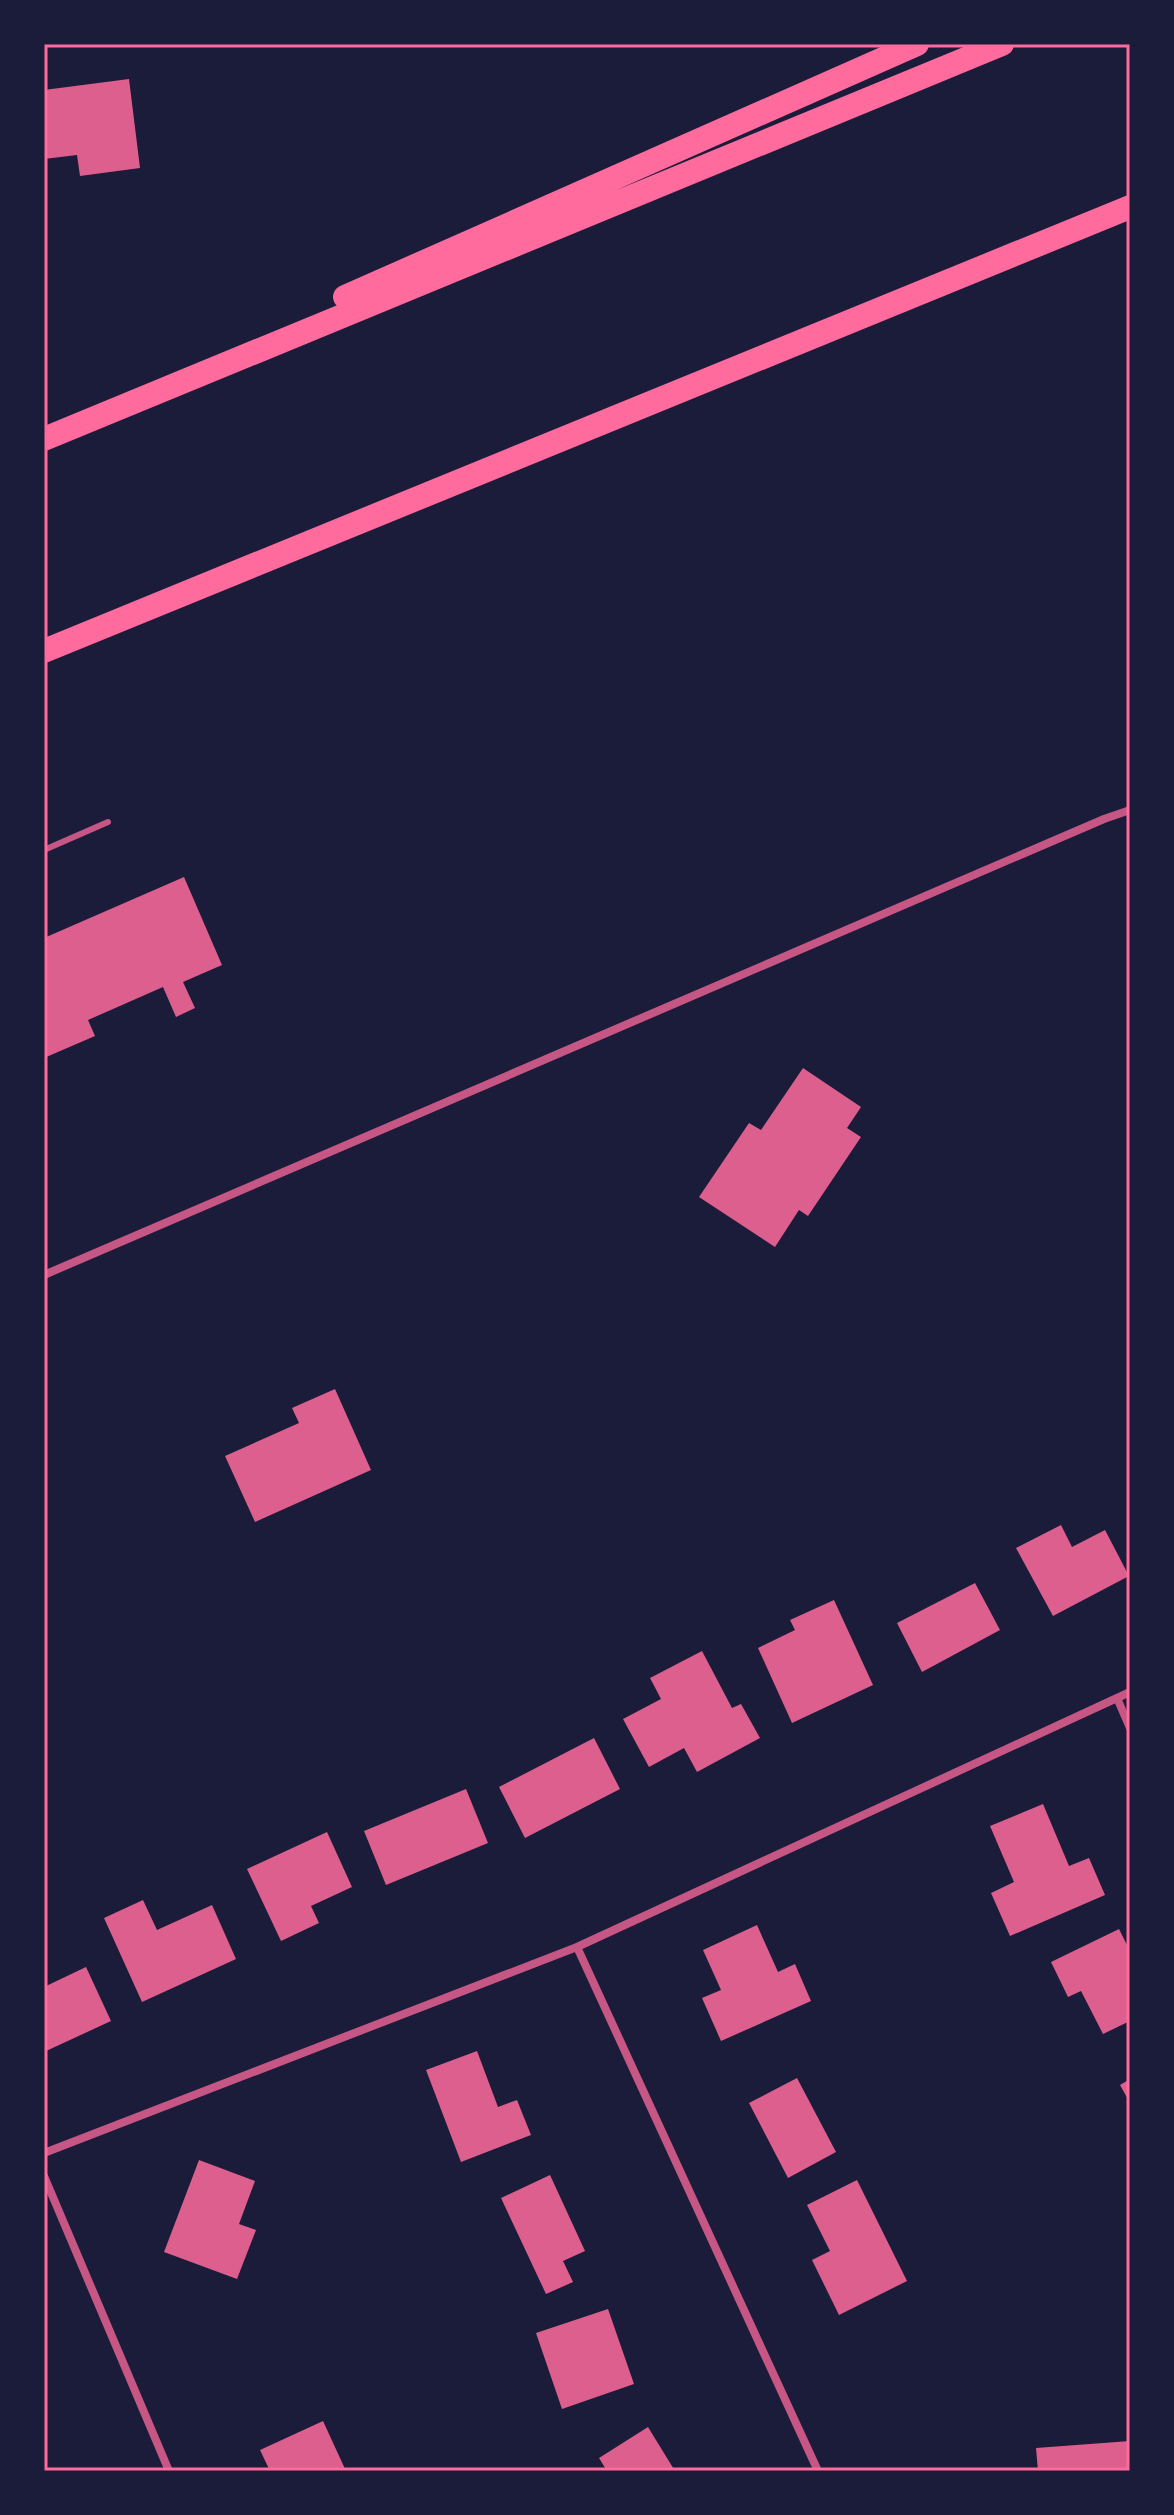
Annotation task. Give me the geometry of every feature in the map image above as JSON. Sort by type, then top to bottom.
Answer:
[{"type":"highway","points":[[44,431],[917,44]]},
{"type":"highway","points":[[44,439],[1002,44]]},
{"type":"highway","points":[[44,651],[1130,207]]},
{"type":"street","points":[[44,1275],[1130,810]]},
{"type":"street","points":[[44,2153],[577,1947],[1130,1692]]},
{"type":"street","points":[[1117,1698],[1130,1728]]},
{"type":"street","points":[[577,1947],[818,2471]]},
{"type":"street","points":[[44,2176],[169,2471]]},
{"type":"lane","points":[[44,850],[108,822]]},
{"type":"building","points":[[129,79],[140,168],[80,176],[77,155],[44,159],[44,90]]},
{"type":"building","points":[[184,877],[222,965],[183,982],[195,1008],[176,1017],[163,987],[88,1020],[95,1036],[44,1058],[44,938]]},
{"type":"building","points":[[803,1068],[861,1107],[847,1128],[861,1137],[808,1216],[799,1210],[775,1247],[699,1197],[749,1123],[761,1130]]},
{"type":"building","points":[[335,1389],[371,1470],[255,1522],[225,1456],[299,1423],[292,1408]]},
{"type":"building","points":[[1061,1525],[1072,1547],[1105,1530],[1129,1576],[1053,1616],[1016,1548]]},
{"type":"building","points":[[975,1583],[1000,1630],[922,1672],[897,1623]]},
{"type":"building","points":[[834,1600],[873,1685],[792,1723],[758,1648],[795,1630],[790,1620]]},
{"type":"building","points":[[702,1651],[732,1708],[741,1704],[760,1738],[697,1772],[684,1748],[649,1767],[623,1719],[661,1699],[650,1678]]},
{"type":"building","points":[[594,1738],[620,1789],[525,1838],[499,1787]]},
{"type":"building","points":[[466,1789],[488,1843],[386,1885],[364,1831]]},
{"type":"building","points":[[1043,1804],[1069,1866],[1089,1858],[1105,1895],[1010,1936],[991,1893],[1014,1882],[990,1826]]},
{"type":"building","points":[[327,1832],[352,1887],[311,1906],[319,1923],[281,1941],[247,1869]]},
{"type":"building","points":[[143,1900],[157,1930],[212,1905],[236,1959],[142,2002],[104,1918]]},
{"type":"building","points":[[757,1925],[778,1972],[795,1964],[811,2001],[721,2041],[702,1998],[721,1990],[703,1950]]},
{"type":"building","points":[[1119,1929],[1130,1951],[1130,2021],[1103,2034],[1081,1991],[1068,1997],[1051,1962]]},
{"type":"building","points":[[86,1967],[111,2021],[44,2052],[44,1987]]},
{"type":"building","points":[[477,2051],[498,2107],[517,2100],[531,2135],[461,2162],[426,2070]]},
{"type":"building","points":[[797,2078],[836,2152],[788,2178],[749,2103]]},
{"type":"building","points":[[1130,2079],[1130,2103],[1120,2085]]},
{"type":"building","points":[[199,2160],[255,2181],[239,2224],[256,2230],[237,2279],[164,2252]]},
{"type":"building","points":[[550,2175],[585,2251],[563,2261],[573,2282],[546,2294],[501,2198]]},
{"type":"building","points":[[857,2180],[907,2281],[839,2315],[812,2260],[830,2251],[807,2205]]},
{"type":"building","points":[[608,2309],[634,2384],[562,2409],[536,2333]]},
{"type":"building","points":[[323,2421],[346,2471],[270,2471],[260,2450]]},
{"type":"building","points":[[648,2427],[675,2471],[607,2471],[599,2458]]},
{"type":"building","points":[[1130,2441],[1130,2471],[1038,2471],[1036,2448]]}]
